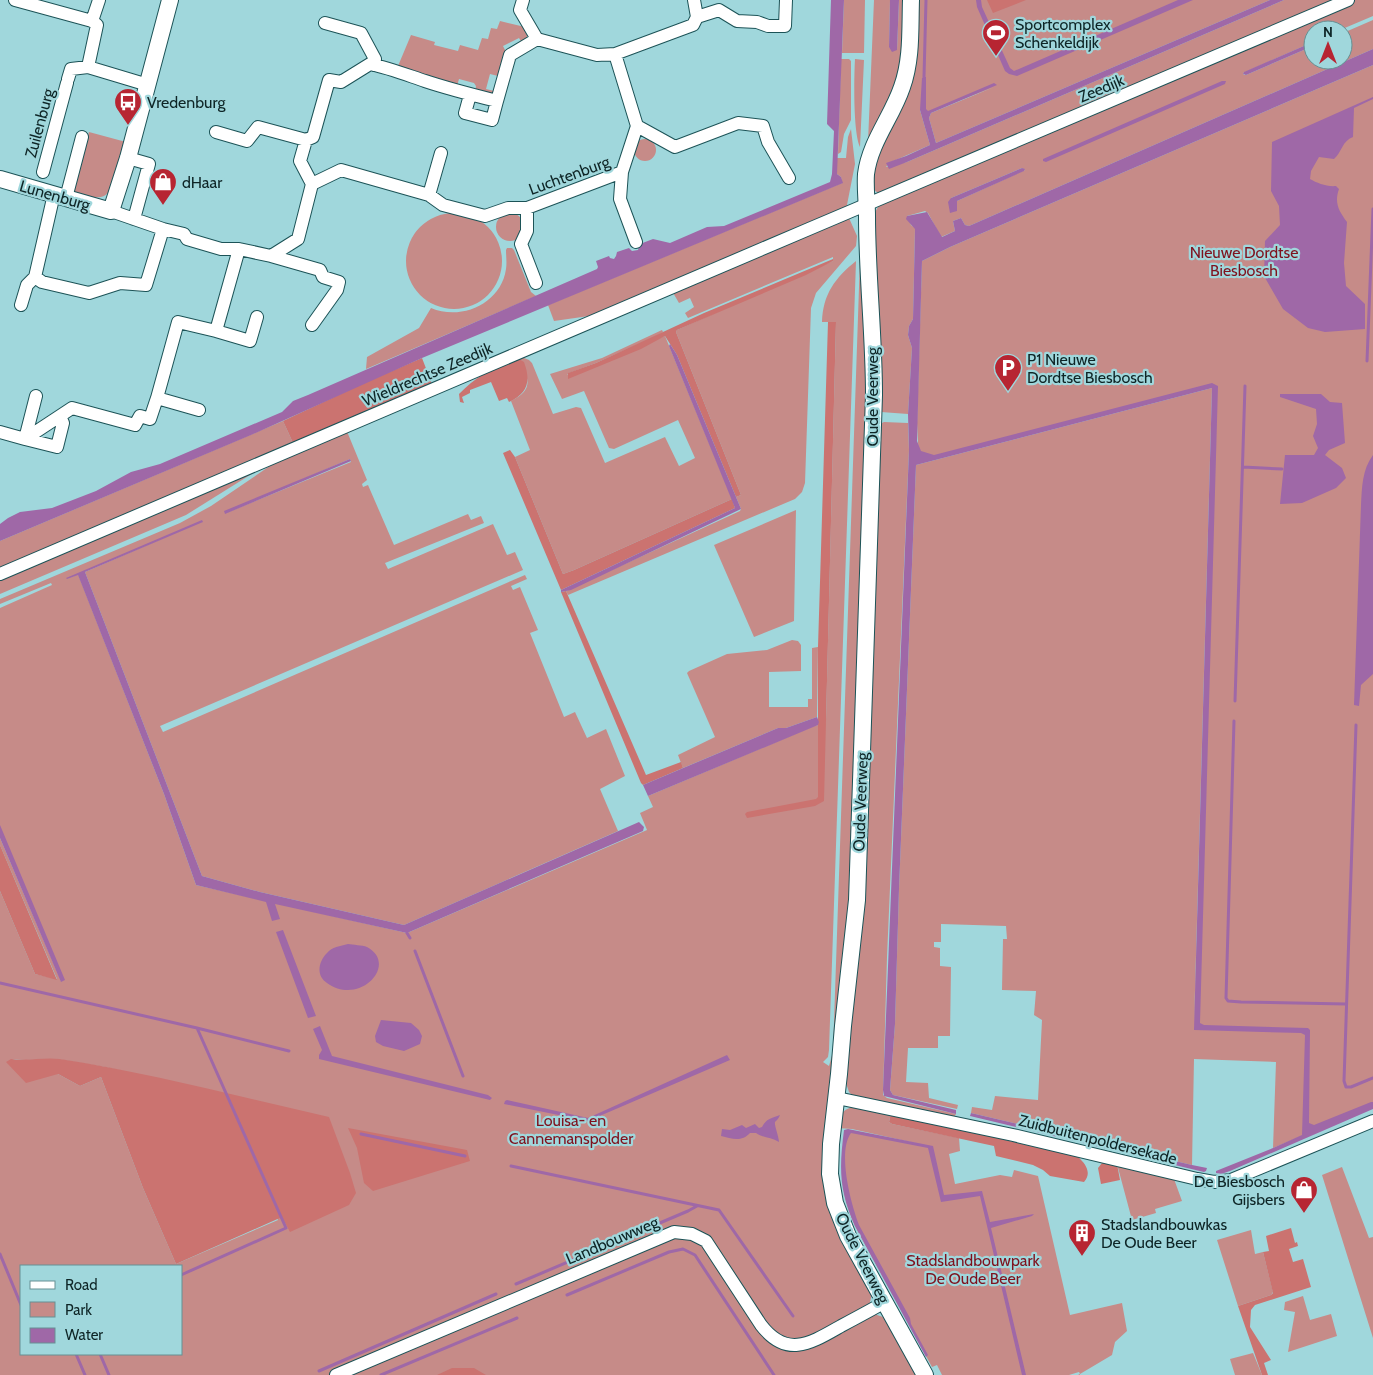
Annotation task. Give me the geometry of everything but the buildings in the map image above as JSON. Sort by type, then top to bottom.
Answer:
[{"type":"street","points":[[15,0],[97,25],[88,67],[148,85]]},
{"type":"street","points":[[92,22],[99,0]]},
{"type":"street","points":[[170,0],[128,158],[111,211],[163,229],[184,234],[188,240],[221,249],[239,249],[271,256],[320,270],[323,277],[338,282],[337,290],[312,325]]},
{"type":"street","points":[[523,0],[520,10],[537,39],[597,55],[615,54],[693,25],[697,17],[694,0]]},
{"type":"street","points":[[697,17],[719,10],[737,22],[757,22],[768,26],[785,26],[786,0]]},
{"type":"street","name":"Oude Veerweg","points":[[911,0],[906,76],[896,103],[876,140],[866,176],[867,247],[874,395],[857,900],[843,1026],[830,1174],[835,1203],[848,1236],[925,1375]]},
{"type":"street","name":"Zeedijk","points":[[867,206],[1348,0]]},
{"type":"street","points":[[325,23],[361,33],[375,59],[374,65]]},
{"type":"street","points":[[470,95],[466,113],[492,120],[510,55],[537,39]]},
{"type":"street","points":[[615,54],[637,126],[675,147],[738,123],[763,126],[768,142],[789,178]]},
{"type":"street","points":[[271,256],[298,238],[312,184],[300,160],[306,140],[313,136],[329,80],[341,82],[370,64],[470,95],[497,101]]},
{"type":"street","name":"Zuilenburg","points":[[43,172],[71,69],[88,67]]},
{"type":"street","name":"Luchtenburg","points":[[636,242],[620,199],[622,172],[637,126]]},
{"type":"street","points":[[216,132],[247,141],[258,127],[306,140]]},
{"type":"street","points":[[21,305],[27,285],[35,277],[60,196],[82,136]]},
{"type":"street","points":[[429,195],[440,153]]},
{"type":"street","points":[[128,158],[149,164],[134,219]]},
{"type":"street","name":"Luchtenburg","points":[[312,184],[341,170],[429,195],[443,205],[485,216],[508,208],[527,208],[622,172]]},
{"type":"street","name":"Lunenburg","points":[[0,179],[111,211]]},
{"type":"street","name":"Wieldrechtse Zeedijk","points":[[0,574],[278,454],[867,206]]},
{"type":"street","name":"Luchtenburg","points":[[527,208],[527,231],[521,244],[536,283]]},
{"type":"street","points":[[35,277],[42,282],[89,293],[120,283],[146,285],[163,229]]},
{"type":"street","points":[[216,331],[239,249]]},
{"type":"street","points":[[25,439],[72,408],[136,425],[140,416],[150,419],[178,322],[250,341],[257,317]]},
{"type":"street","points":[[25,439],[36,396]]},
{"type":"street","points":[[156,398],[199,410]]},
{"type":"street","points":[[0,432],[57,447],[62,423],[60,416]]},
{"type":"street","name":"Zuidbuitenpoldersekade","points":[[837,1098],[1012,1135],[1214,1182],[1231,1180],[1373,1121]]},
{"type":"street","name":"Landbouwweg","points":[[336,1375],[674,1232],[692,1234],[706,1241],[711,1246],[761,1324],[771,1336],[783,1343],[796,1345],[811,1343],[886,1302]]},
{"type":"green space","points":[[844,0],[865,0],[864,53],[842,53]]},
{"type":"green space","points":[[874,0],[890,0],[889,47],[897,50],[899,0],[905,0],[904,50],[899,80],[868,142]]},
{"type":"green space","points":[[916,0],[1270,0],[936,143],[929,118],[931,113],[994,87],[927,113],[920,110],[930,145],[889,163],[886,167],[907,162],[1284,0],[1337,0],[879,194],[872,188],[871,182]]},
{"type":"green space","points":[[1355,0],[1373,0],[1373,16],[1353,24],[1353,20],[1308,20]]},
{"type":"green space","points":[[1373,20],[1373,49],[1353,58],[1353,29]]},
{"type":"green space","points":[[500,21],[525,27],[528,40],[522,43],[519,38],[503,46],[506,52],[498,76],[490,74],[486,89],[494,91],[491,97],[475,93],[476,86],[474,83],[459,79],[457,86],[449,85],[446,81],[398,66],[411,35],[435,42],[434,45],[458,51],[460,45],[478,50],[482,38],[488,39],[491,28],[497,29]]},
{"type":"green space","points":[[1303,22],[1303,46],[1243,73],[1246,75],[1303,50],[1303,70],[1325,70],[969,226],[965,225],[961,218],[953,221],[955,231],[941,237],[928,213],[925,211],[907,216],[911,225],[915,228],[913,319],[909,326],[908,335],[912,348],[908,414],[881,412],[874,214],[884,202]],"holes":[[[1022,168],[1025,170],[957,201],[957,210],[951,198]]]},
{"type":"green space","points":[[841,59],[849,59],[851,61],[851,120],[844,134],[841,152],[838,154]]},
{"type":"green space","points":[[855,59],[864,60],[860,147],[855,118]]},
{"type":"green space","name":"Nieuwe Dordtse Biesbosch","points":[[1373,65],[1373,1106],[1273,1148],[1276,1062],[1194,1059],[1192,1165],[971,1113],[972,1107],[992,1110],[995,1096],[1038,1100],[1042,1020],[1034,1015],[1036,991],[1002,990],[1003,939],[1007,939],[1006,926],[941,924],[941,942],[934,942],[934,947],[940,948],[940,966],[951,967],[950,1036],[938,1036],[938,1048],[908,1048],[906,1082],[928,1083],[929,1098],[958,1105],[957,1109],[893,1095],[890,1090],[895,1024],[916,465],[1212,388],[1194,1026],[1216,389],[1212,385],[919,461],[917,423],[922,261],[950,247]]},
{"type":"green space","points":[[851,129],[855,164],[846,210],[589,316],[554,321],[548,305],[842,183],[841,177],[837,174],[837,158],[846,158],[848,137]]},
{"type":"green space","points":[[89,132],[126,142],[112,187],[108,193],[101,197],[73,192]]},
{"type":"green space","points":[[645,139],[653,142],[656,150],[653,158],[645,161],[637,158],[634,150],[637,142]]},
{"type":"green space","points":[[454,213],[472,217],[488,227],[498,243],[502,261],[498,279],[488,295],[472,305],[454,309],[436,305],[420,295],[410,279],[406,261],[410,243],[420,227],[436,217]]},
{"type":"green space","points":[[510,213],[520,217],[524,227],[520,237],[510,241],[500,237],[496,227],[500,217]]},
{"type":"green space","points":[[849,218],[857,236],[856,246],[816,293],[811,308],[805,483],[802,492],[795,499],[568,595],[566,591],[740,511],[741,509],[736,497],[741,495],[676,332],[833,261],[833,257],[688,318],[685,313],[694,307],[690,298],[679,303],[672,291]]},
{"type":"green space","points":[[507,248],[514,250],[531,292],[536,296],[366,369],[367,357],[419,328],[431,308],[455,312],[467,311],[488,300],[503,281],[506,269]]},
{"type":"green space","name":"Louisa- en Cannemanspolder","points":[[860,258],[868,373],[851,903],[824,1162],[872,1294],[870,1302],[877,1315],[886,1318],[921,1375],[0,1375],[0,891],[35,974],[57,979],[0,845],[0,838],[61,981],[0,829],[0,608],[52,585],[51,583],[0,604],[0,599],[180,523],[211,506],[283,457],[346,429],[367,480],[362,484],[363,487],[368,485],[394,545],[468,514],[471,520],[481,516],[484,523],[385,563],[388,569],[493,524],[507,555],[515,552],[523,570],[160,726],[163,732],[525,575],[527,579],[511,586],[513,590],[520,587],[538,630],[530,633],[564,717],[575,712],[587,738],[606,729],[625,776],[600,789],[618,831],[404,925],[260,892],[202,876],[85,572],[203,521],[78,574],[164,794],[196,885],[407,933],[647,830],[640,813],[653,807],[648,796],[814,726],[818,725],[821,741],[826,720],[836,322],[822,322],[825,303],[831,287],[856,261],[829,1050],[828,1057],[823,1062],[829,1066],[833,1052]],"holes":[[[350,459],[351,462],[226,513],[225,512]],[[11,1059],[57,1059],[105,1067],[217,1092],[278,1220],[176,1264],[143,1188],[101,1077],[80,1086],[58,1074]]]},
{"type":"green space","points":[[662,330],[663,332],[654,337],[567,375],[665,336],[732,499],[563,574],[515,457],[530,450],[511,401],[524,392],[527,387],[527,376],[517,358],[519,356],[532,363],[553,414],[576,407],[581,408],[605,463],[665,437],[679,466],[695,458],[678,420],[614,449],[609,448],[584,391],[562,399],[550,374],[602,358]]},
{"type":"green space","points":[[283,421],[294,445],[0,569],[0,541]]},
{"type":"green space","points":[[884,422],[908,423],[909,450],[887,957],[883,1095],[887,1098],[956,1114],[954,1117],[854,1097],[849,1092],[845,1080],[880,424]]},
{"type":"green space","points":[[266,465],[186,515],[0,594],[0,576]]},
{"type":"green space","points":[[796,510],[794,621],[754,637],[714,545]]},
{"type":"green space","points":[[792,640],[798,641],[801,645],[801,671],[769,672],[769,707],[808,707],[808,699],[812,699],[812,648],[818,647],[817,717],[786,728],[778,728],[683,768],[678,755],[715,737],[687,673],[727,654],[767,650]]},
{"type":"green space","name":"Stadslandbouwpark De Oude Beer","points":[[854,1107],[891,1113],[889,1122],[892,1124],[959,1138],[960,1151],[949,1154],[955,1184],[1000,1175],[1012,1177],[1014,1170],[1038,1176],[1070,1315],[1122,1303],[1127,1331],[1115,1342],[1112,1355],[1080,1374],[1079,1372],[1069,1375],[942,1375],[937,1365],[932,1367],[855,1226],[846,1201],[842,1168],[846,1130],[933,1147],[852,1129],[837,1128],[840,1117],[844,1112]]},
{"type":"green space","points":[[1117,1164],[1174,1179],[1182,1201],[1155,1209],[1156,1213],[1132,1220]]},
{"type":"green space","points":[[1342,1167],[1369,1238],[1373,1237],[1373,1338],[1322,1175]]},
{"type":"green space","points":[[1251,1230],[1255,1254],[1263,1252],[1273,1292],[1271,1295],[1238,1306],[1217,1240]]},
{"type":"green space","points":[[1303,1296],[1310,1320],[1331,1314],[1337,1336],[1288,1352],[1295,1312],[1284,1310],[1285,1302]]},
{"type":"green space","points":[[1253,1353],[1262,1375],[1235,1375],[1230,1359]]},
{"type":"shaded area","points":[[987,0],[1026,0],[993,13]]},
{"type":"shaded area","points":[[833,259],[833,261],[806,275],[676,332],[741,495],[736,497],[677,355],[665,336],[641,349],[568,379],[568,373],[596,363],[704,313]]},
{"type":"shaded area","points":[[828,322],[836,322],[824,801],[815,806],[747,818],[745,814],[747,812],[816,799],[818,797],[818,647]]},
{"type":"shaded area","points":[[422,358],[432,384],[294,445],[283,421]]},
{"type":"shaded area","points":[[517,358],[524,362],[527,375],[526,386],[520,395],[509,402],[507,398],[499,401],[491,382],[470,390],[470,393],[462,397],[464,403],[460,402],[459,394],[472,382],[493,368]]},
{"type":"shaded area","points":[[510,450],[515,457],[563,574],[732,499],[735,508],[561,590],[503,453]]},
{"type":"shaded area","points":[[566,591],[646,775],[681,762],[683,768],[643,785],[641,783],[561,592]]},
{"type":"shaded area","points":[[0,845],[57,980],[35,974],[0,891]]},
{"type":"shaded area","points":[[11,1059],[60,1059],[94,1065],[162,1078],[329,1117],[356,1193],[349,1205],[290,1232],[282,1217],[176,1264],[143,1188],[101,1077],[80,1086],[58,1074],[26,1083],[6,1062]]},
{"type":"shaded area","points":[[891,1113],[1078,1157],[1086,1166],[1088,1175],[1084,1182],[1050,1176],[1033,1165],[996,1156],[994,1146],[892,1124],[889,1122]]},
{"type":"shaded area","points":[[348,1128],[467,1150],[470,1161],[373,1191],[364,1183],[357,1148]]},
{"type":"shaded area","points":[[1102,1163],[1117,1164],[1120,1180],[1101,1184],[1098,1168]]},
{"type":"shaded area","points":[[1291,1228],[1295,1243],[1297,1242],[1298,1246],[1289,1249],[1293,1262],[1303,1259],[1311,1287],[1255,1305],[1251,1310],[1250,1327],[1271,1360],[1264,1363],[1268,1375],[1262,1375],[1238,1306],[1273,1293],[1263,1252],[1269,1251],[1266,1236]]},
{"type":"shaded area","points":[[452,1368],[474,1368],[486,1375],[437,1375]]},
{"type":"water","points":[[831,0],[844,0],[837,174],[841,177],[843,183],[422,358],[251,435],[0,541],[0,524],[20,512],[52,508],[96,491],[131,472],[160,464],[282,412],[293,401],[597,269],[596,261],[609,256],[614,259],[617,252],[629,248],[632,251],[638,250],[640,244],[653,239],[670,243],[707,227],[724,226],[830,182],[834,131],[827,124]]},
{"type":"water","points":[[890,0],[899,0],[897,50],[892,52],[889,47]]},
{"type":"water","points":[[976,0],[981,0],[982,7],[1010,68],[1014,71],[1178,0],[1193,0],[1017,76],[1005,71],[977,7]]},
{"type":"water","points":[[1270,0],[1284,0],[907,162],[889,169],[886,163],[930,145],[920,110],[922,78],[924,77],[926,77],[926,109],[928,111],[994,83],[997,85],[931,113],[929,118],[936,143]]},
{"type":"water","points":[[1303,46],[1303,50],[1246,75],[1243,74]]},
{"type":"water","points":[[1373,49],[1373,65],[950,247],[922,261],[917,441],[921,451],[934,455],[1212,383],[1218,386],[1200,1023],[1204,1025],[1308,1028],[1310,1030],[1309,1123],[1314,1125],[1371,1102],[1373,1102],[1373,1109],[1230,1171],[1221,1174],[1216,1173],[1216,1171],[1302,1135],[1305,1035],[1301,1033],[1194,1030],[1212,388],[916,465],[895,1024],[890,1090],[893,1095],[956,1110],[956,1114],[884,1096],[909,450],[908,414],[912,348],[908,335],[909,326],[913,319],[915,229],[906,219],[907,216],[927,212],[942,237],[955,231],[953,221],[961,218],[965,225],[969,226],[1325,70],[1353,70],[1353,58]]},
{"type":"water","points":[[1222,81],[1226,81],[1225,84],[1046,162],[1043,161],[1043,159]]},
{"type":"water","points":[[1373,97],[1373,99],[1354,108],[1353,137],[1344,144],[1334,159],[1319,157],[1311,171],[1310,179],[1329,186],[1336,186],[1339,189],[1338,207],[1347,222],[1344,263],[1346,286],[1365,304],[1365,329],[1325,332],[1308,328],[1283,309],[1264,276],[1265,241],[1280,225],[1279,206],[1271,191],[1272,142]]},
{"type":"water","points":[[1022,168],[1025,169],[1024,171],[957,201],[957,211],[950,213],[948,202],[951,198]]},
{"type":"water","points":[[670,344],[677,355],[741,509],[571,590],[561,592],[561,590],[735,508],[669,346]]},
{"type":"water","points":[[1280,394],[1321,394],[1330,402],[1342,403],[1345,443],[1329,450],[1325,455],[1342,468],[1346,478],[1336,488],[1302,503],[1280,504],[1285,455],[1314,455],[1318,448],[1313,436],[1317,424],[1316,409],[1280,397]]},
{"type":"water","points":[[1373,455],[1373,674],[1361,685],[1359,706],[1354,705],[1361,498],[1365,473]]},
{"type":"water","points":[[350,459],[351,461],[225,514],[224,511]]},
{"type":"water","points":[[202,520],[203,522],[85,572],[202,876],[260,892],[404,925],[639,822],[644,827],[643,831],[407,933],[275,904],[280,919],[272,921],[266,902],[196,885],[164,794],[78,575],[66,578]]},
{"type":"water","points":[[817,717],[818,725],[648,796],[643,785],[778,728],[786,728]]},
{"type":"water","points":[[0,825],[65,980],[61,982],[0,838]]},
{"type":"water","points":[[283,930],[316,1016],[308,1018],[276,932]]},
{"type":"water","points":[[348,944],[367,947],[376,954],[379,963],[377,972],[371,980],[363,987],[352,990],[340,989],[327,983],[323,980],[320,973],[320,965],[327,953],[334,948]]},
{"type":"water","points":[[381,1020],[411,1023],[419,1030],[422,1036],[420,1044],[404,1051],[383,1046],[376,1042],[375,1036]]},
{"type":"water","points":[[320,1026],[332,1056],[488,1095],[492,1098],[490,1100],[319,1059],[322,1050],[313,1029]]},
{"type":"water","points":[[727,1055],[730,1060],[588,1121],[504,1104],[507,1100],[588,1118]]},
{"type":"water","points":[[971,1113],[1207,1168],[1204,1172],[970,1116]]},
{"type":"water","points":[[780,1115],[775,1122],[779,1142],[756,1133],[750,1133],[740,1139],[721,1136],[722,1129],[730,1130],[742,1125],[746,1128],[755,1124],[759,1128],[769,1119]]},
{"type":"water","points":[[848,1129],[933,1146],[944,1195],[982,1191],[990,1222],[1034,1214],[991,1228],[1026,1375],[1022,1375],[980,1196],[941,1202],[928,1148],[851,1133],[845,1152],[845,1165],[849,1192],[859,1225],[910,1318],[911,1324],[928,1355],[926,1357],[855,1226],[850,1213],[843,1190],[841,1168],[844,1130]]},
{"type":"waterway","points":[[924,77],[926,0]]},
{"type":"waterway","points":[[1367,361],[1373,209]]},
{"type":"waterway","points":[[1235,701],[1245,386]]},
{"type":"waterway","points":[[1243,467],[1282,469]]},
{"type":"waterway","points":[[1234,721],[1226,998],[1228,1001],[1241,1002],[1346,1004]]},
{"type":"waterway","points":[[1356,725],[1344,1081],[1346,1087],[1351,1087],[1373,1078]]},
{"type":"waterway","points":[[407,933],[410,938]]},
{"type":"waterway","points":[[415,951],[463,1076]]},
{"type":"waterway","points":[[0,983],[289,1051]]},
{"type":"waterway","points":[[182,1275],[286,1228],[197,1028]]},
{"type":"waterway","points":[[361,1134],[465,1156]]},
{"type":"waterway","points":[[511,1166],[719,1210],[793,1316]]},
{"type":"waterway","points":[[516,1284],[697,1206]]},
{"type":"waterway","points":[[567,1295],[669,1252],[683,1249],[695,1255],[774,1375]]},
{"type":"waterway","points":[[0,1254],[20,1303]]},
{"type":"waterway","points":[[319,1371],[496,1294]]},
{"type":"waterway","points":[[381,1375],[517,1318]]},
{"type":"waterway","points":[[76,1355],[85,1375]]},
{"type":"waterway","points":[[100,1355],[109,1375]]},
{"type":"place","name":"Sportcomplex Schenkeldijk","points":[[996,57]]},
{"type":"place","name":"Vredenburg","points":[[128,126]]},
{"type":"place","name":"dHaar","points":[[163,206]]},
{"type":"place","name":"P1 Nieuwe Dordtse Biesbosch","points":[[1008,392]]},
{"type":"place","name":"De Biesbosch Gijsbers","points":[[1304,1214]]},
{"type":"place","name":"Stadslandbouwkas De Oude Beer","points":[[1082,1257]]}]
